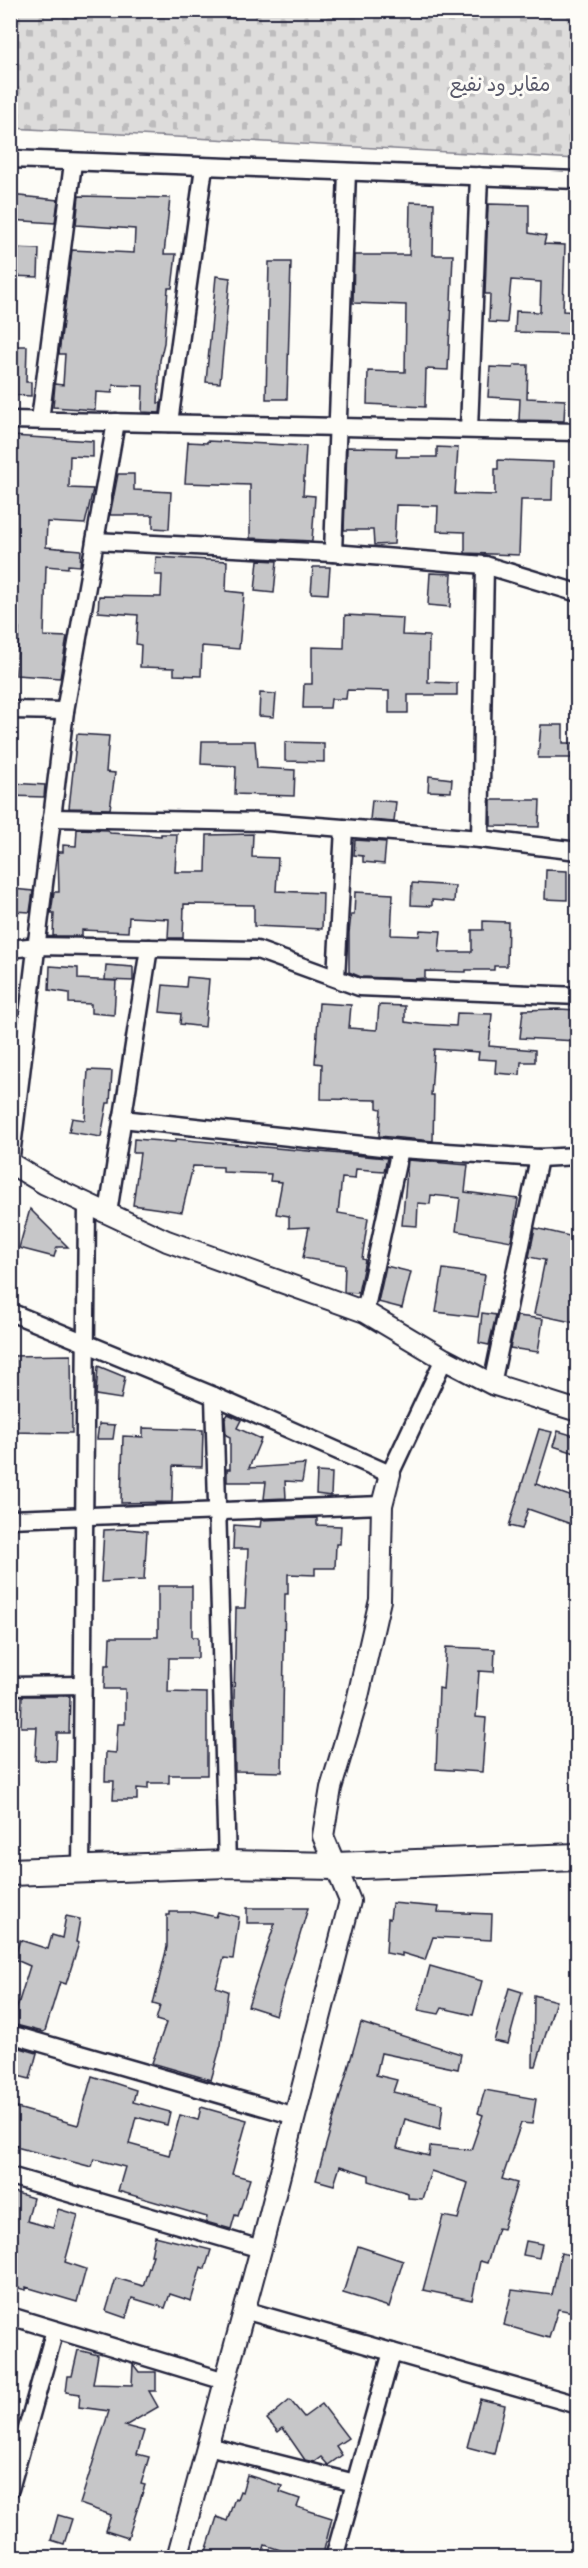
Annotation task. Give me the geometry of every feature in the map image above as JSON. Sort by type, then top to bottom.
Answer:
[{"type":"main road","points":[[10,1872],[227,1864],[334,1866],[578,1857]]},
{"type":"street","points":[[10,159],[578,180]]},
{"type":"street","points":[[40,420],[73,163]]},
{"type":"street","points":[[169,423],[204,167]]},
{"type":"street","points":[[333,553],[347,172]]},
{"type":"street","points":[[469,429],[480,176]]},
{"type":"street","points":[[10,420],[578,432]]},
{"type":"street","points":[[116,422],[64,711],[11,1163],[45,1184],[167,1240],[365,1312],[444,1359],[492,1384],[578,1411]]},
{"type":"street","points":[[95,541],[333,553],[485,565],[578,593]]},
{"type":"street","points":[[480,839],[485,565]]},
{"type":"street","points":[[10,710],[64,711]]},
{"type":"street","points":[[52,818],[268,822],[480,839],[578,851]]},
{"type":"street","points":[[336,978],[344,828]]},
{"type":"street","points":[[10,949],[37,946],[256,950],[359,987],[578,996]]},
{"type":"street","points":[[108,1213],[149,948]]},
{"type":"street","points":[[122,1119],[400,1149],[539,1158],[578,1156]]},
{"type":"street","points":[[365,1312],[400,1149]]},
{"type":"street","points":[[492,1384],[539,1158]]},
{"type":"street","points":[[81,1870],[87,1204]]},
{"type":"street","points":[[10,1312],[214,1396],[390,1474]]},
{"type":"street","points":[[177,2558],[261,2249],[350,1901],[323,1836],[332,1788],[357,1701],[380,1600],[382,1505],[390,1474],[444,1359]]},
{"type":"street","points":[[214,1396],[227,1864]]},
{"type":"street","points":[[10,1519],[382,1505]]},
{"type":"street","points":[[10,1686],[83,1685]]},
{"type":"street","points":[[10,2034],[295,2116]]},
{"type":"street","points":[[10,2176],[261,2249]]},
{"type":"street","points":[[244,2310],[578,2405]]},
{"type":"street","points":[[10,2316],[225,2381]]},
{"type":"street","points":[[10,2489],[15,2458],[55,2330]]},
{"type":"street","points":[[334,2558],[392,2352]]},
{"type":"street","points":[[208,2446],[355,2483]]},
{"type":"green space","name":"مقابر ود نفيع","points":[[10,11],[577,11],[577,159],[11,128]]},
{"type":"building","points":[[10,195],[58,200],[55,223],[10,220]]},
{"type":"building","points":[[79,196],[170,198],[164,254],[176,254],[172,288],[168,288],[164,343],[160,360],[158,403],[161,403],[160,413],[142,412],[143,386],[113,385],[112,393],[96,392],[95,410],[53,407],[55,384],[63,385],[65,354],[59,354],[72,250],[134,253],[135,229],[76,225]]},
{"type":"building","points":[[410,202],[434,203],[433,255],[453,255],[448,370],[426,369],[425,407],[367,404],[368,371],[405,372],[406,305],[353,303],[354,255],[409,255]]},
{"type":"building","points":[[488,204],[529,205],[529,233],[546,236],[544,244],[565,245],[563,311],[578,312],[578,334],[515,332],[516,311],[540,312],[541,282],[511,280],[507,323],[489,322],[490,294],[485,294]]},
{"type":"building","points":[[10,248],[39,249],[38,277],[10,276]]},
{"type":"building","points":[[269,262],[291,262],[287,399],[266,399]]},
{"type":"building","points":[[216,276],[230,278],[220,383],[206,382]]},
{"type":"building","points":[[15,346],[27,346],[26,382],[31,382],[31,396],[12,395],[10,356],[14,356]]},
{"type":"building","points":[[514,365],[528,365],[527,398],[565,400],[564,421],[519,420],[520,399],[488,397],[490,367],[513,368]]},
{"type":"building","points":[[12,436],[93,441],[93,457],[70,456],[69,488],[93,489],[85,524],[47,522],[46,547],[81,550],[80,566],[68,565],[68,568],[46,566],[44,636],[67,637],[60,678],[16,675],[19,628],[10,628]]},
{"type":"building","points":[[207,441],[306,446],[303,495],[315,496],[312,541],[250,538],[250,485],[185,483],[188,442],[207,443]]},
{"type":"building","points":[[347,447],[397,448],[396,457],[437,457],[437,447],[458,448],[455,494],[495,495],[495,469],[498,469],[498,460],[553,462],[552,500],[521,500],[519,555],[465,553],[465,532],[437,531],[438,506],[396,505],[394,544],[374,545],[373,530],[344,530]]},
{"type":"building","points":[[118,474],[134,474],[134,490],[171,492],[169,529],[153,528],[153,515],[110,515]]},
{"type":"building","points":[[156,557],[227,561],[226,591],[244,593],[239,649],[202,646],[201,676],[174,675],[174,668],[140,667],[141,645],[136,644],[138,615],[98,612],[99,596],[161,597],[162,575],[155,575]]},
{"type":"building","points":[[258,560],[277,561],[274,593],[255,591]]},
{"type":"building","points":[[313,567],[330,567],[328,594],[311,593]]},
{"type":"building","points":[[430,573],[452,574],[450,607],[428,605]]},
{"type":"building","points":[[345,615],[403,618],[402,635],[429,636],[428,682],[457,683],[457,695],[408,695],[408,713],[389,713],[389,691],[347,690],[346,699],[331,699],[330,708],[303,708],[304,684],[312,684],[312,647],[344,648]]},
{"type":"building","points":[[260,693],[276,694],[274,717],[259,716]]},
{"type":"building","points":[[541,725],[563,725],[563,743],[577,743],[577,758],[538,758]]},
{"type":"building","points":[[77,734],[109,736],[106,772],[115,773],[110,809],[69,808]]},
{"type":"building","points":[[202,741],[255,741],[257,768],[295,770],[294,796],[235,794],[236,766],[201,764]]},
{"type":"building","points":[[285,742],[324,743],[324,762],[285,761]]},
{"type":"building","points":[[429,776],[452,779],[451,792],[428,791]]},
{"type":"building","points":[[10,783],[45,785],[44,797],[10,796]]},
{"type":"building","points":[[372,800],[396,802],[394,822],[370,820]]},
{"type":"building","points":[[491,800],[540,800],[539,827],[491,826]]},
{"type":"building","points":[[77,829],[161,836],[161,834],[177,834],[175,872],[206,872],[207,835],[253,834],[252,857],[278,858],[276,891],[323,893],[322,929],[254,926],[254,905],[184,904],[183,938],[168,938],[169,919],[129,917],[128,932],[82,930],[82,936],[53,936],[54,913],[51,913],[54,892],[59,892],[58,852],[63,852],[63,845],[76,846]]},
{"type":"building","points":[[355,840],[386,842],[384,864],[363,862],[363,856],[354,855]]},
{"type":"building","points":[[546,870],[567,871],[567,900],[545,899]]},
{"type":"building","points":[[412,883],[455,886],[454,902],[432,900],[432,906],[411,905]]},
{"type":"building","points":[[13,889],[33,891],[30,912],[12,911]]},
{"type":"building","points":[[355,892],[393,894],[391,935],[419,936],[420,930],[441,931],[439,952],[472,952],[472,930],[483,930],[483,921],[508,922],[507,966],[494,966],[494,970],[466,970],[466,972],[425,971],[425,978],[413,979],[361,977],[349,972],[349,933],[351,915],[354,915]]},
{"type":"building","points":[[106,965],[133,967],[133,981],[105,980]]},
{"type":"building","points":[[50,966],[78,968],[78,979],[116,981],[114,1015],[91,1013],[91,1004],[69,1003],[69,993],[49,990]]},
{"type":"building","points":[[187,977],[209,979],[205,1027],[180,1024],[181,1014],[160,1012],[163,985],[186,987]]},
{"type":"building","points":[[319,1003],[351,1005],[349,1028],[377,1030],[379,1005],[405,1006],[405,1022],[420,1024],[456,1026],[457,1013],[492,1014],[489,1046],[535,1050],[535,1062],[521,1062],[520,1075],[495,1073],[496,1060],[478,1059],[479,1052],[434,1049],[431,1095],[434,1095],[433,1141],[379,1136],[381,1109],[377,1108],[377,1100],[321,1099],[322,1064],[315,1063]]},
{"type":"building","points":[[523,1010],[577,1010],[577,1041],[520,1038]]},
{"type":"building","points":[[88,1070],[112,1071],[110,1103],[107,1103],[101,1137],[69,1132],[72,1118],[85,1120]]},
{"type":"building","points":[[134,1139],[175,1142],[176,1139],[387,1158],[384,1171],[356,1169],[355,1179],[342,1178],[338,1213],[368,1218],[362,1259],[365,1260],[358,1293],[344,1292],[345,1265],[303,1258],[309,1227],[289,1228],[289,1216],[276,1214],[282,1182],[270,1181],[271,1174],[223,1172],[223,1167],[193,1166],[182,1212],[133,1205],[140,1153],[133,1153]]},
{"type":"building","points":[[408,1160],[468,1165],[465,1192],[518,1199],[511,1241],[456,1231],[460,1198],[431,1195],[430,1204],[418,1203],[417,1226],[402,1225]]},
{"type":"building","points":[[30,1209],[68,1247],[57,1247],[54,1257],[19,1248]]},
{"type":"building","points":[[535,1228],[578,1238],[576,1323],[534,1314],[545,1260],[529,1257]]},
{"type":"building","points":[[386,1266],[411,1272],[402,1308],[378,1302]]},
{"type":"building","points":[[443,1269],[485,1275],[478,1317],[436,1312]]},
{"type":"building","points":[[482,1313],[496,1315],[489,1345],[479,1343]]},
{"type":"building","points":[[517,1316],[543,1319],[538,1352],[510,1348]]},
{"type":"building","points":[[71,1355],[72,1433],[10,1432],[10,1356]]},
{"type":"building","points":[[98,1366],[125,1377],[121,1399],[96,1395]]},
{"type":"building","points":[[228,1414],[241,1420],[237,1428],[261,1439],[249,1468],[305,1464],[302,1482],[285,1481],[286,1498],[264,1499],[266,1482],[227,1482],[227,1469],[230,1469],[230,1437],[226,1435],[225,1419]]},
{"type":"building","points":[[99,1424],[115,1425],[113,1439],[97,1439]]},
{"type":"building","points":[[143,1428],[203,1430],[202,1467],[173,1466],[172,1502],[121,1503],[123,1436],[143,1437]]},
{"type":"building","points":[[539,1429],[552,1432],[536,1484],[578,1499],[578,1504],[571,1524],[528,1509],[522,1529],[509,1526]]},
{"type":"building","points":[[558,1431],[578,1437],[578,1454],[553,1446]]},
{"type":"building","points":[[317,1472],[332,1473],[331,1496],[316,1494]]},
{"type":"building","points":[[317,1518],[317,1525],[341,1526],[340,1544],[336,1544],[335,1568],[315,1568],[315,1575],[288,1574],[288,1594],[285,1594],[282,1772],[235,1771],[236,1608],[245,1608],[248,1549],[233,1549],[234,1525],[260,1527],[261,1520]]},
{"type":"building","points":[[104,1530],[147,1531],[144,1580],[101,1582]]},
{"type":"building","points":[[158,1586],[192,1586],[192,1637],[198,1637],[198,1658],[169,1658],[168,1692],[207,1693],[207,1775],[169,1775],[169,1783],[148,1783],[148,1789],[137,1788],[137,1800],[113,1800],[114,1781],[105,1781],[106,1752],[116,1753],[118,1724],[125,1724],[125,1689],[104,1689],[105,1665],[109,1665],[110,1637],[158,1637]]},
{"type":"building","points":[[446,1647],[495,1649],[494,1672],[479,1671],[476,1717],[486,1718],[482,1772],[436,1769],[439,1688],[443,1689]]},
{"type":"building","points":[[22,1696],[70,1696],[69,1733],[57,1733],[56,1761],[35,1760],[37,1727],[21,1727]]},
{"type":"building","points":[[392,1903],[439,1907],[438,1912],[492,1914],[491,1940],[433,1937],[425,1960],[402,1953],[402,1956],[386,1953],[388,1918],[390,1919]]},
{"type":"building","points":[[247,1908],[308,1908],[276,2015],[248,2006],[275,1923],[247,1923]]},
{"type":"building","points":[[170,1912],[194,1912],[216,1917],[218,1912],[239,1917],[233,1959],[224,1958],[216,1987],[228,1991],[221,2045],[211,2080],[152,2063],[166,2023],[156,2020],[160,2006],[153,2004],[167,1947],[167,1915],[170,1915]]},
{"type":"building","points":[[66,1916],[80,1919],[76,1942],[79,1943],[66,1984],[60,1982],[45,2031],[12,2024],[30,1966],[14,1959],[20,1940],[48,1949],[52,1935],[62,1938]]},
{"type":"building","points":[[430,1966],[482,1981],[473,2015],[442,2008],[439,2014],[418,2010]]},
{"type":"building","points":[[509,1988],[522,1992],[508,2044],[494,2041]]},
{"type":"building","points":[[534,1995],[556,2001],[536,2066],[533,2066]]},
{"type":"building","points":[[361,2023],[461,2054],[458,2069],[381,2053],[376,2075],[397,2080],[393,2092],[443,2104],[440,2129],[405,2119],[397,2148],[429,2156],[430,2146],[471,2150],[483,2115],[478,2113],[485,2090],[536,2099],[532,2124],[521,2123],[502,2179],[517,2183],[503,2229],[498,2228],[487,2263],[480,2261],[472,2300],[423,2290],[443,2216],[458,2219],[468,2183],[431,2171],[422,2199],[408,2198],[408,2193],[369,2181],[369,2175],[340,2166],[334,2185],[316,2180]]},
{"type":"building","points":[[10,2045],[37,2053],[30,2079],[10,2074]]},
{"type":"building","points":[[92,2076],[136,2090],[133,2102],[170,2112],[167,2125],[136,2117],[129,2144],[169,2155],[180,2115],[198,2120],[201,2107],[247,2120],[232,2174],[250,2179],[238,2216],[235,2215],[231,2229],[206,2222],[207,2217],[118,2191],[125,2167],[94,2159],[92,2167],[16,2147],[17,2145],[10,2143],[10,2106],[78,2125]]},
{"type":"building","points":[[10,2191],[33,2198],[27,2221],[53,2228],[58,2209],[78,2215],[65,2262],[86,2269],[77,2302],[26,2287],[26,2290],[10,2286]]},
{"type":"building","points":[[155,2236],[211,2250],[205,2269],[201,2267],[191,2301],[170,2294],[165,2308],[132,2298],[126,2318],[106,2311],[116,2278],[143,2286],[153,2255],[151,2255]]},
{"type":"building","points":[[526,2241],[542,2244],[539,2258],[523,2255]]},
{"type":"building","points":[[358,2246],[403,2261],[389,2307],[343,2293]]},
{"type":"building","points":[[561,2253],[578,2257],[578,2313],[558,2309],[549,2338],[504,2325],[512,2290],[552,2295]]},
{"type":"building","points":[[78,2350],[98,2355],[93,2384],[132,2385],[133,2364],[139,2372],[156,2372],[156,2391],[149,2391],[158,2407],[125,2426],[144,2431],[137,2454],[149,2457],[141,2484],[145,2485],[128,2538],[106,2531],[111,2515],[80,2504],[109,2411],[79,2407],[80,2394],[66,2392],[68,2376],[72,2376]]},
{"type":"building","points":[[480,2399],[505,2405],[494,2454],[467,2447]]},
{"type":"building","points":[[290,2400],[304,2417],[322,2404],[348,2438],[336,2446],[342,2455],[328,2465],[321,2457],[314,2462],[305,2460],[283,2428],[278,2432],[267,2419]]},
{"type":"building","points":[[247,2475],[282,2486],[280,2492],[300,2499],[297,2507],[332,2518],[322,2558],[304,2558],[265,2545],[261,2558],[204,2558],[217,2517],[227,2521],[235,2498],[237,2499],[240,2491],[242,2492]]},
{"type":"building","points":[[58,2515],[72,2519],[64,2544],[51,2540]]}]
